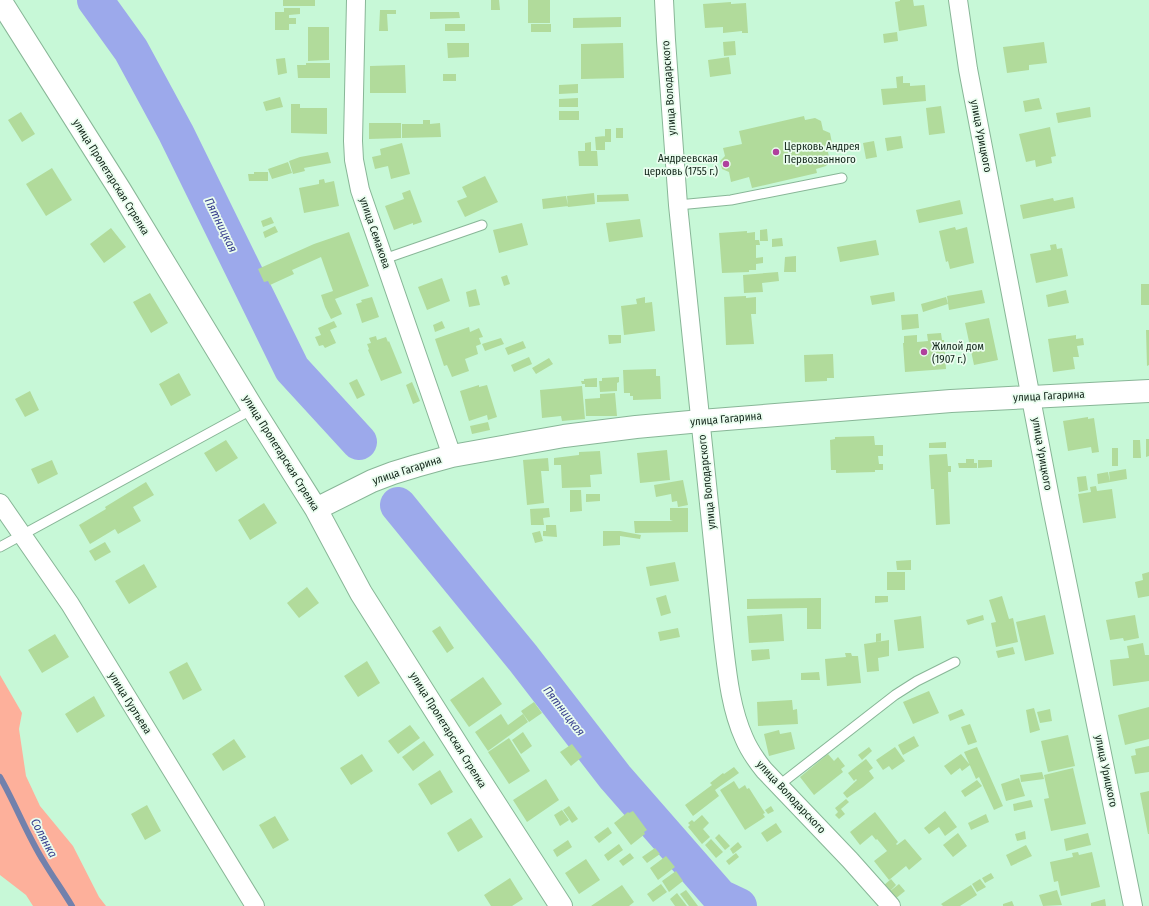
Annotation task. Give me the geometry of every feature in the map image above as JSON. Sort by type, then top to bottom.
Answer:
[{"type":"street","name":"улица Пролетарская Стрелка","points":[[0,0],[163,259],[253,409],[316,509],[361,593],[561,906]]},
{"type":"street","name":"улица Семакова","points":[[356,0],[353,112],[354,160],[360,190],[452,456]]},
{"type":"street","name":"улица Володарского","points":[[664,0],[678,205],[723,638],[729,685],[735,712],[744,738],[752,754],[764,770],[850,860],[891,906]]},
{"type":"street","name":"улица Урицкого","points":[[958,0],[968,69],[1053,511],[1134,906]]},
{"type":"street","name":"улица Гагарина","points":[[316,509],[372,481],[393,473],[452,456],[564,436],[701,420],[951,400],[1149,391]]},
{"type":"street","name":"улица Гуртьева","points":[[0,503],[70,604],[255,906]]},
{"type":"lane","points":[[678,205],[731,200],[842,178]]},
{"type":"lane","points":[[384,259],[482,225]]},
{"type":"lane","points":[[0,547],[253,409]]},
{"type":"lane","points":[[778,786],[895,695],[917,681],[956,662]]},
{"type":"shaded area","points":[[0,675],[22,713],[19,729],[26,776],[40,806],[73,846],[99,897],[106,906],[33,906],[26,895],[0,875]]},
{"type":"building","points":[[283,0],[315,0],[315,6],[283,6]]},
{"type":"building","points":[[491,0],[499,0],[500,10],[491,10]]},
{"type":"building","points":[[528,0],[550,0],[550,23],[528,23]]},
{"type":"building","points":[[900,0],[913,0],[914,6],[924,5],[927,26],[899,31],[895,2]]},
{"type":"building","points":[[731,2],[731,4],[746,3],[748,33],[742,33],[742,31],[723,33],[723,27],[705,28],[703,4]]},
{"type":"building","points":[[284,8],[300,8],[300,14],[289,15],[289,18],[296,18],[296,24],[289,24],[289,30],[275,30],[275,12],[284,12]]},
{"type":"building","points":[[380,10],[396,10],[396,14],[387,14],[388,31],[379,31]]},
{"type":"building","points":[[430,12],[459,12],[460,18],[430,19]]},
{"type":"building","points":[[621,17],[621,27],[573,28],[573,18]]},
{"type":"building","points":[[445,24],[465,24],[465,31],[445,31]]},
{"type":"building","points":[[531,24],[551,24],[551,32],[531,32]]},
{"type":"building","points":[[308,27],[329,27],[329,60],[308,61]]},
{"type":"building","points":[[897,32],[898,41],[884,43],[883,34]]},
{"type":"building","points":[[735,41],[736,55],[724,56],[723,42]]},
{"type":"building","points":[[1044,42],[1047,63],[1029,65],[1029,70],[1007,73],[1003,47]]},
{"type":"building","points":[[447,43],[469,43],[469,57],[448,58]]},
{"type":"building","points":[[623,43],[624,78],[581,79],[581,44]]},
{"type":"building","points":[[729,57],[731,74],[710,77],[708,60]]},
{"type":"building","points":[[285,58],[287,73],[278,75],[276,59]]},
{"type":"building","points":[[306,63],[330,63],[330,78],[298,78],[297,65],[306,65]]},
{"type":"building","points":[[405,65],[406,93],[370,93],[370,66]]},
{"type":"building","points":[[443,74],[456,74],[456,81],[443,81]]},
{"type":"building","points":[[903,76],[903,83],[910,83],[910,86],[925,85],[926,101],[883,105],[881,89],[897,88],[896,77]]},
{"type":"building","points":[[578,84],[578,93],[559,94],[559,85]]},
{"type":"building","points":[[280,97],[283,107],[266,111],[263,102]]},
{"type":"building","points":[[578,98],[578,107],[559,107],[559,99]]},
{"type":"building","points":[[1039,98],[1042,109],[1025,112],[1023,101]]},
{"type":"building","points":[[291,104],[300,104],[300,108],[327,108],[327,134],[291,133]]},
{"type":"building","points":[[941,106],[945,133],[929,135],[926,108]]},
{"type":"building","points":[[1090,107],[1091,117],[1058,123],[1056,113]]},
{"type":"building","points":[[559,111],[579,111],[579,120],[559,120]]},
{"type":"building","points":[[21,112],[35,134],[22,142],[8,120]]},
{"type":"building","name":"Церковь Андрея Первозванного","points":[[804,116],[805,120],[815,118],[821,121],[823,130],[830,133],[832,143],[827,148],[830,161],[826,166],[816,169],[817,173],[752,188],[749,177],[731,182],[729,172],[722,169],[720,161],[725,156],[723,148],[742,144],[739,131]]},
{"type":"building","points":[[423,120],[430,120],[430,124],[440,123],[441,137],[402,138],[402,124],[423,124]]},
{"type":"building","points":[[369,123],[401,123],[401,138],[369,139]]},
{"type":"building","points":[[1050,127],[1056,156],[1051,157],[1052,163],[1036,167],[1035,160],[1026,162],[1019,134]]},
{"type":"building","points":[[616,128],[623,128],[623,138],[616,138]]},
{"type":"building","points":[[605,129],[611,129],[611,142],[605,142]]},
{"type":"building","points":[[605,136],[605,150],[596,150],[595,137]]},
{"type":"building","points":[[901,136],[903,148],[887,151],[885,138]]},
{"type":"building","points":[[874,141],[877,157],[866,159],[863,143]]},
{"type":"building","points":[[591,142],[591,151],[597,151],[598,166],[579,166],[578,151],[585,151],[585,143]]},
{"type":"building","points":[[402,143],[410,174],[391,179],[388,166],[375,169],[372,157],[381,155],[380,149]]},
{"type":"building","points":[[328,152],[331,163],[304,168],[305,171],[293,174],[289,161],[300,157]]},
{"type":"building","points":[[288,162],[292,173],[272,179],[268,169]]},
{"type":"building","points":[[52,168],[72,200],[46,216],[26,184]]},
{"type":"building","points":[[254,172],[268,172],[268,181],[249,181],[248,174],[254,174]]},
{"type":"building","points":[[485,176],[498,202],[465,217],[457,201],[467,197],[462,187]]},
{"type":"building","points":[[324,179],[325,183],[334,181],[339,206],[304,213],[299,188],[319,184],[319,180]]},
{"type":"building","points":[[410,190],[422,222],[413,225],[413,223],[394,230],[385,206],[404,199],[402,193]]},
{"type":"building","points":[[594,193],[595,204],[568,207],[567,196]]},
{"type":"building","points":[[628,194],[629,201],[597,202],[597,195]]},
{"type":"building","points":[[566,196],[568,206],[543,209],[542,199]]},
{"type":"building","points":[[1073,197],[1075,208],[1023,219],[1020,205],[1053,198],[1054,201]]},
{"type":"building","points":[[960,200],[963,214],[919,223],[916,210]]},
{"type":"building","points":[[271,217],[274,223],[263,227],[261,221]]},
{"type":"building","points":[[640,219],[643,237],[609,242],[606,223]]},
{"type":"building","points":[[522,223],[528,245],[499,253],[493,230]]},
{"type":"building","points":[[275,226],[278,232],[265,238],[263,232]]},
{"type":"building","points":[[955,227],[956,230],[967,227],[974,263],[950,269],[948,261],[946,262],[939,231]]},
{"type":"building","points":[[111,228],[126,247],[104,263],[90,244]]},
{"type":"building","points":[[767,229],[768,241],[760,241],[760,230]]},
{"type":"building","points":[[747,231],[747,233],[755,232],[755,240],[759,240],[760,245],[756,245],[756,258],[763,257],[763,263],[756,264],[756,270],[749,270],[749,272],[722,273],[719,233]]},
{"type":"building","points":[[349,232],[369,286],[335,299],[342,314],[331,319],[325,307],[321,295],[333,291],[321,257],[292,270],[294,274],[270,285],[268,281],[264,282],[258,269],[314,244]]},
{"type":"building","points":[[782,238],[783,246],[772,247],[772,239]]},
{"type":"building","points":[[876,240],[879,255],[840,262],[837,247]]},
{"type":"building","points":[[1056,244],[1057,249],[1062,248],[1068,276],[1036,283],[1030,254],[1051,250],[1050,245]]},
{"type":"building","points":[[796,256],[796,272],[784,272],[785,257]]},
{"type":"building","points":[[778,272],[779,281],[762,283],[763,292],[744,293],[743,275]]},
{"type":"building","points":[[507,275],[510,284],[504,286],[501,277]]},
{"type":"building","points":[[442,278],[450,301],[427,310],[418,287]]},
{"type":"building","points":[[1141,284],[1149,284],[1149,305],[1141,305]]},
{"type":"building","points":[[476,289],[480,305],[469,307],[466,292]]},
{"type":"building","points":[[982,290],[985,303],[949,310],[947,296]]},
{"type":"building","points":[[1066,290],[1069,303],[1048,307],[1046,295]]},
{"type":"building","points":[[894,292],[895,301],[872,305],[870,296]]},
{"type":"building","points":[[150,293],[168,323],[151,333],[133,302]]},
{"type":"building","points":[[746,296],[746,298],[756,297],[756,314],[751,314],[754,344],[726,345],[724,297]]},
{"type":"building","points":[[372,297],[379,317],[362,323],[356,304],[362,302],[361,300]]},
{"type":"building","points":[[645,297],[645,303],[652,302],[655,331],[624,335],[621,306],[637,304],[636,299]]},
{"type":"building","points":[[946,297],[948,304],[923,312],[921,304]]},
{"type":"building","points":[[918,314],[919,328],[902,330],[901,315]]},
{"type":"building","points":[[989,318],[998,360],[974,365],[965,323]]},
{"type":"building","points":[[334,321],[337,327],[330,330],[336,343],[325,348],[323,345],[319,346],[315,337],[321,335],[318,328]]},
{"type":"building","points":[[442,321],[445,328],[435,332],[433,325]]},
{"type":"building","points":[[469,327],[470,332],[479,328],[483,337],[479,338],[481,344],[476,346],[478,354],[465,359],[469,371],[452,377],[447,365],[444,366],[435,339]]},
{"type":"building","points":[[1146,330],[1149,330],[1149,365],[1147,366]]},
{"type":"building","points":[[941,333],[942,340],[944,340],[946,369],[905,372],[904,336],[917,335],[917,342],[928,341],[927,334]]},
{"type":"building","points":[[608,335],[621,335],[621,343],[609,344]]},
{"type":"building","points":[[1076,335],[1076,339],[1083,338],[1084,345],[1077,346],[1079,357],[1073,357],[1075,369],[1053,372],[1048,339]]},
{"type":"building","points":[[376,336],[377,340],[386,337],[388,342],[389,341],[402,373],[381,381],[367,344],[371,343],[369,338]]},
{"type":"building","points":[[501,338],[504,344],[485,351],[482,344]]},
{"type":"building","points":[[523,341],[526,348],[508,355],[505,348]]},
{"type":"building","points":[[833,354],[834,378],[827,378],[827,381],[805,382],[804,355]]},
{"type":"building","points":[[529,357],[532,364],[514,372],[511,365]]},
{"type":"building","points":[[549,358],[553,364],[536,374],[532,368]]},
{"type":"building","points":[[656,369],[656,376],[660,376],[661,399],[633,400],[633,396],[630,396],[630,393],[624,393],[623,370]]},
{"type":"building","points":[[179,373],[191,395],[171,406],[159,384]]},
{"type":"building","points":[[619,377],[617,391],[600,392],[599,381],[602,381],[602,378]]},
{"type":"building","points":[[597,378],[597,387],[585,387],[585,384],[582,384],[581,381],[584,381],[584,379]]},
{"type":"building","points":[[357,379],[365,395],[357,399],[349,383]]},
{"type":"building","points":[[412,382],[420,401],[413,404],[406,385]]},
{"type":"building","points":[[479,385],[479,387],[487,385],[497,417],[488,420],[487,415],[469,421],[460,391]]},
{"type":"building","points":[[582,386],[585,419],[562,421],[561,416],[542,418],[540,390]]},
{"type":"building","points":[[30,391],[39,410],[25,417],[15,399]]},
{"type":"building","points":[[615,393],[617,416],[586,416],[585,399],[600,398],[600,394]]},
{"type":"building","points":[[1088,417],[1088,419],[1094,418],[1099,452],[1092,453],[1091,447],[1068,451],[1063,421]]},
{"type":"building","points":[[488,422],[490,430],[472,434],[470,426]]},
{"type":"building","points":[[874,436],[875,445],[883,445],[883,456],[878,456],[879,464],[883,464],[883,470],[875,470],[875,472],[836,473],[836,470],[831,470],[830,440],[835,439],[835,437]]},
{"type":"building","points":[[1146,439],[1149,439],[1149,456],[1146,457]]},
{"type":"building","points":[[226,440],[238,458],[216,472],[204,453]]},
{"type":"building","points":[[1133,440],[1140,440],[1141,458],[1133,458]]},
{"type":"building","points":[[946,442],[946,448],[929,448],[929,443]]},
{"type":"building","points":[[1112,448],[1118,448],[1118,466],[1112,466]]},
{"type":"building","points":[[667,450],[670,480],[640,483],[637,453]]},
{"type":"building","points":[[600,451],[602,474],[590,475],[591,487],[562,488],[561,465],[554,465],[554,458],[579,455],[579,452]]},
{"type":"building","points":[[947,454],[948,466],[951,466],[951,472],[948,472],[950,524],[936,525],[934,489],[931,489],[929,455]]},
{"type":"building","points":[[548,458],[549,471],[541,471],[544,503],[527,505],[523,460]]},
{"type":"building","points":[[966,459],[974,459],[974,463],[977,463],[977,468],[959,468],[958,463],[966,463]]},
{"type":"building","points":[[52,460],[58,474],[38,484],[31,469]]},
{"type":"building","points":[[978,460],[992,460],[992,467],[978,468]]},
{"type":"building","points":[[1126,469],[1127,479],[1110,482],[1109,472]]},
{"type":"building","points":[[1108,472],[1110,482],[1098,484],[1097,474]]},
{"type":"building","points":[[1086,476],[1088,490],[1079,492],[1077,477]]},
{"type":"building","points":[[683,480],[688,505],[678,507],[677,501],[672,502],[671,494],[656,497],[654,485]]},
{"type":"building","points":[[146,482],[154,495],[133,507],[141,521],[118,534],[115,529],[90,544],[79,525]]},
{"type":"building","points":[[1096,486],[1097,491],[1112,489],[1116,518],[1083,523],[1078,494],[1091,492],[1090,487]]},
{"type":"building","points":[[570,490],[581,490],[582,511],[570,512]]},
{"type":"building","points":[[586,494],[600,494],[600,501],[586,502]]},
{"type":"building","points":[[264,503],[277,523],[250,540],[238,520]]},
{"type":"building","points":[[549,508],[550,517],[543,518],[544,525],[531,525],[530,509]]},
{"type":"building","points":[[670,508],[688,508],[688,532],[635,533],[634,521],[673,521],[670,520]]},
{"type":"building","points":[[546,525],[556,525],[557,537],[543,536],[543,531],[546,531]]},
{"type":"building","points":[[540,531],[543,541],[535,543],[532,533]]},
{"type":"building","points":[[603,531],[620,531],[641,535],[640,539],[620,536],[620,545],[603,546]]},
{"type":"building","points":[[105,542],[111,552],[95,561],[89,551]]},
{"type":"building","points":[[911,560],[911,570],[897,570],[896,561]]},
{"type":"building","points":[[675,562],[679,581],[650,586],[646,567]]},
{"type":"building","points":[[144,564],[157,587],[129,604],[115,581]]},
{"type":"building","points":[[887,572],[905,572],[905,590],[887,590]]},
{"type":"building","points":[[1149,572],[1149,596],[1138,598],[1135,582],[1143,580],[1142,574]]},
{"type":"building","points":[[307,587],[319,603],[299,618],[287,603]]},
{"type":"building","points":[[666,595],[671,613],[661,616],[656,598]]},
{"type":"building","points":[[875,596],[888,596],[888,602],[875,603]]},
{"type":"building","points":[[1002,596],[1009,619],[1013,618],[1018,642],[996,647],[991,623],[996,622],[989,600]]},
{"type":"building","points":[[821,598],[821,629],[807,629],[807,608],[747,609],[747,599]]},
{"type":"building","points":[[782,614],[784,641],[749,643],[747,616]]},
{"type":"building","points":[[983,615],[984,620],[968,625],[966,620]]},
{"type":"building","points":[[1045,615],[1054,654],[1025,661],[1016,622]]},
{"type":"building","points":[[1135,615],[1139,638],[1124,641],[1123,638],[1110,640],[1106,620]]},
{"type":"building","points":[[921,616],[924,648],[898,651],[894,620]]},
{"type":"building","points":[[440,626],[454,648],[447,653],[432,631]]},
{"type":"building","points":[[678,628],[680,637],[660,641],[658,632]]},
{"type":"building","points":[[881,633],[881,641],[876,642],[876,634]]},
{"type":"building","points":[[55,634],[69,657],[42,673],[28,650]]},
{"type":"building","points":[[889,640],[889,656],[878,658],[879,671],[867,672],[864,644]]},
{"type":"building","points":[[1143,643],[1145,655],[1149,655],[1149,681],[1113,686],[1110,660],[1129,658],[1127,646]]},
{"type":"building","points":[[1013,647],[1015,654],[998,658],[996,651]]},
{"type":"building","points":[[769,649],[770,659],[752,661],[751,650]]},
{"type":"building","points":[[845,653],[851,653],[852,656],[858,656],[861,683],[827,686],[825,659],[846,657]]},
{"type":"building","points":[[367,661],[380,683],[358,697],[344,676]]},
{"type":"building","points":[[187,662],[202,690],[183,700],[169,672]]},
{"type":"building","points":[[819,672],[820,680],[801,680],[801,673]]},
{"type":"building","points":[[483,677],[502,704],[469,727],[450,700]]},
{"type":"building","points":[[929,691],[939,713],[913,724],[903,702]]},
{"type":"building","points":[[94,696],[105,716],[77,733],[65,714]]},
{"type":"building","points":[[792,700],[793,710],[797,709],[798,724],[758,726],[757,702]]},
{"type":"building","points":[[534,702],[542,713],[529,722],[521,711]]},
{"type":"building","points":[[1149,707],[1149,739],[1125,745],[1118,715]]},
{"type":"building","points":[[1034,708],[1040,730],[1030,733],[1026,710]]},
{"type":"building","points":[[962,709],[965,715],[950,721],[948,715]]},
{"type":"building","points":[[1050,709],[1052,721],[1040,723],[1037,712]]},
{"type":"building","points":[[501,714],[508,725],[523,714],[528,722],[488,751],[475,732]]},
{"type":"building","points":[[970,724],[977,742],[968,745],[961,727]]},
{"type":"building","points":[[410,725],[420,738],[398,754],[388,741]]},
{"type":"building","points":[[779,730],[780,734],[791,732],[795,749],[769,756],[764,734]]},
{"type":"building","points":[[523,732],[532,746],[521,754],[512,740]]},
{"type":"building","points":[[1068,735],[1075,766],[1048,772],[1041,741]]},
{"type":"building","points":[[914,736],[919,746],[903,755],[898,745]]},
{"type":"building","points":[[509,738],[530,771],[509,784],[488,752]]},
{"type":"building","points":[[234,739],[246,757],[223,771],[212,754]]},
{"type":"building","points":[[424,741],[434,755],[413,771],[402,757]]},
{"type":"building","points":[[572,744],[582,757],[571,766],[560,752]]},
{"type":"building","points":[[1149,746],[1149,772],[1135,774],[1131,756],[1136,755],[1135,749]]},
{"type":"building","points":[[869,747],[872,751],[862,760],[858,755]]},
{"type":"building","points":[[895,747],[905,761],[892,770],[889,766],[883,770],[876,760]]},
{"type":"building","points":[[977,747],[1003,806],[994,810],[979,777],[976,779],[964,752]]},
{"type":"building","points":[[362,754],[373,771],[351,785],[340,768]]},
{"type":"building","points":[[828,754],[834,761],[838,757],[845,766],[841,769],[843,772],[814,795],[800,777]]},
{"type":"building","points":[[961,754],[970,765],[962,771],[960,768],[951,775],[944,766]]},
{"type":"building","points":[[866,759],[873,768],[869,771],[874,778],[863,787],[856,779],[854,781],[848,773]]},
{"type":"building","points":[[734,767],[739,773],[715,790],[719,796],[693,816],[685,805],[712,785],[710,783]]},
{"type":"building","points":[[1073,768],[1086,824],[1051,831],[1044,799],[1049,798],[1044,775]]},
{"type":"building","points":[[440,770],[453,792],[431,805],[418,784]]},
{"type":"building","points":[[1042,772],[1044,779],[1021,782],[1020,775]]},
{"type":"building","points":[[1019,778],[1025,796],[1006,801],[1001,784]]},
{"type":"building","points":[[546,779],[559,800],[527,822],[513,800]]},
{"type":"building","points":[[857,780],[863,787],[847,798],[843,793]]},
{"type":"building","points":[[977,780],[982,786],[965,797],[961,791]]},
{"type":"building","points":[[734,781],[739,789],[745,785],[747,789],[749,788],[765,813],[763,814],[765,817],[745,830],[720,790]]},
{"type":"building","points":[[1149,791],[1149,834],[1148,834],[1140,793]]},
{"type":"building","points":[[846,799],[849,802],[841,809],[845,814],[839,819],[835,815],[838,812],[835,808]]},
{"type":"building","points":[[1031,800],[1033,807],[1014,811],[1013,804]]},
{"type":"building","points":[[147,805],[161,831],[145,840],[131,814]]},
{"type":"building","points":[[569,806],[578,819],[572,823],[563,810]]},
{"type":"building","points":[[771,806],[774,811],[768,814],[765,810]]},
{"type":"building","points":[[562,810],[569,820],[560,826],[554,815]]},
{"type":"building","points":[[633,811],[647,830],[644,832],[645,834],[631,845],[614,823],[628,812]]},
{"type":"building","points":[[945,811],[957,827],[945,836],[939,827],[929,834],[924,828]]},
{"type":"building","points":[[875,812],[898,842],[896,844],[897,845],[905,839],[922,859],[909,870],[906,866],[889,880],[874,861],[887,851],[872,835],[860,845],[850,832]]},
{"type":"building","points":[[986,814],[989,822],[971,830],[968,823]]},
{"type":"building","points":[[702,815],[709,823],[703,829],[710,837],[702,844],[688,827],[690,825],[688,823],[692,820],[694,822]]},
{"type":"building","points":[[275,816],[289,840],[273,849],[259,825]]},
{"type":"building","points":[[471,818],[483,837],[458,852],[447,833]]},
{"type":"building","points":[[776,823],[782,832],[767,842],[761,833]]},
{"type":"building","points":[[608,827],[612,833],[599,843],[594,837]]},
{"type":"building","points":[[1025,831],[1026,839],[1017,841],[1015,834]]},
{"type":"building","points":[[958,833],[967,846],[953,857],[943,845]]},
{"type":"building","points":[[1088,833],[1091,845],[1066,851],[1064,839]]},
{"type":"building","points":[[719,834],[730,846],[725,850],[715,838]]},
{"type":"building","points":[[711,839],[723,852],[716,858],[705,845]]},
{"type":"building","points":[[568,840],[572,847],[557,857],[553,850]]},
{"type":"building","points":[[738,842],[742,847],[733,854],[730,849]]},
{"type":"building","points":[[619,844],[623,850],[608,861],[604,855]]},
{"type":"building","points":[[1026,845],[1032,856],[1011,866],[1006,855]]},
{"type":"building","points":[[655,848],[660,854],[647,863],[642,857]]},
{"type":"building","points":[[1078,852],[1079,855],[1092,852],[1100,887],[1061,896],[1058,881],[1054,882],[1050,862],[1073,857],[1072,853]]},
{"type":"building","points":[[630,853],[634,858],[623,866],[619,861]]},
{"type":"building","points":[[736,853],[739,857],[729,865],[726,861]]},
{"type":"building","points":[[666,856],[675,867],[658,880],[650,868]]},
{"type":"building","points":[[586,859],[600,880],[579,894],[565,873]]},
{"type":"building","points":[[676,871],[683,881],[669,892],[662,881]]},
{"type":"building","points":[[991,873],[994,878],[985,883],[982,878]]},
{"type":"building","points":[[510,878],[523,899],[512,906],[491,906],[484,895]]},
{"type":"building","points":[[891,879],[896,885],[889,892],[883,886]]},
{"type":"building","points":[[980,879],[986,887],[977,892],[972,884]]},
{"type":"building","points":[[661,884],[667,892],[653,902],[647,894]]},
{"type":"building","points":[[899,884],[905,891],[895,899],[889,892]]},
{"type":"building","points":[[622,885],[634,902],[629,906],[591,906]]},
{"type":"building","points":[[971,885],[977,895],[960,906],[943,906],[941,904]]},
{"type":"building","points":[[686,890],[698,906],[689,906],[680,894]]},
{"type":"building","points":[[1057,890],[1062,905],[1043,906],[1039,895]]},
{"type":"building","points":[[677,893],[687,906],[675,906],[670,899]]},
{"type":"building","points":[[1105,899],[1106,906],[1091,906],[1091,903]]},
{"type":"building","points":[[1012,901],[1014,906],[1003,906],[1003,904]]},
{"type":"waterway","name":"Пятницкая","points":[[95,0],[131,50],[176,133],[292,369],[359,442]]},
{"type":"waterway","name":"Пятницкая","points":[[398,505],[523,658],[615,777],[720,897],[739,906]]},
{"type":"waterway","name":"Солянка","points":[[0,777],[38,852],[72,906]]},
{"type":"place","name":"Церковь Андрея Первозванного","points":[[776,152]]},
{"type":"place","name":"Андреевская церковь (1755 г.)","points":[[726,164]]},
{"type":"place","name":"Жилой дом (1907 г.)","points":[[924,352]]}]
